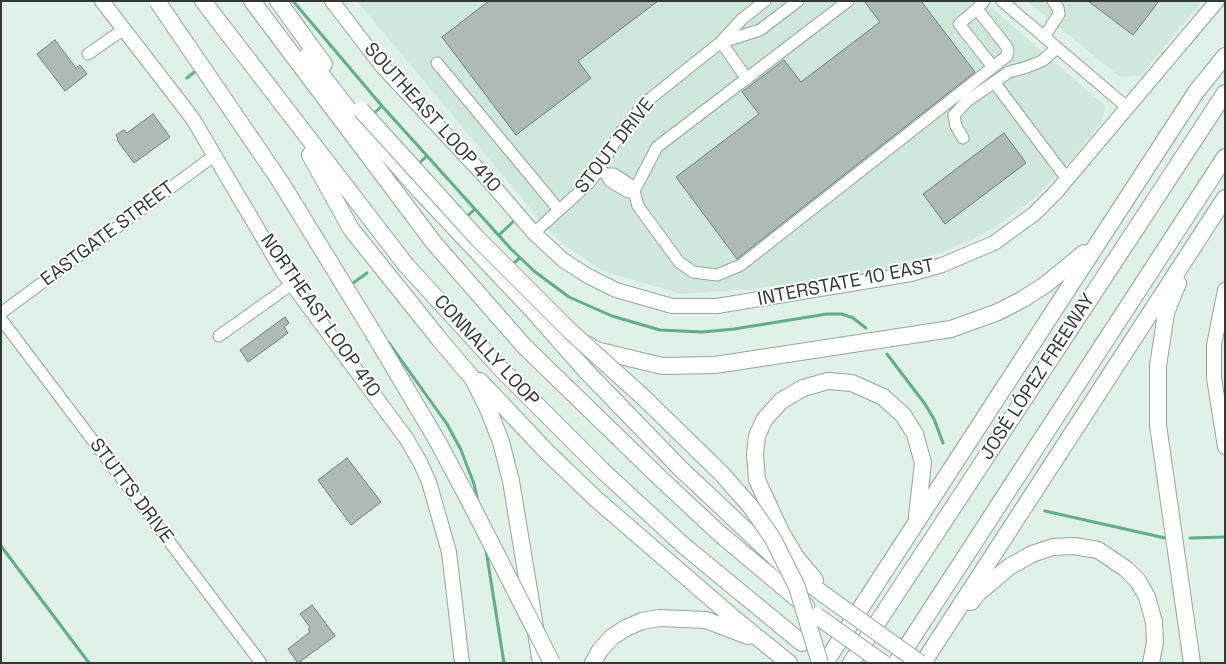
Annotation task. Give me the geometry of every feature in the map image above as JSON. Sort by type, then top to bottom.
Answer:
[{"type":"highway","points":[[157,1],[280,181],[374,334],[442,450],[552,663]]},
{"type":"highway","name":"CONNALLY LOOP","points":[[203,1],[406,265],[503,371],[602,470],[683,545],[802,643],[830,663]]},
{"type":"highway","name":"CONNALLY LOOP","points":[[252,1],[434,243],[524,346],[720,534],[818,616],[883,663]]},
{"type":"highway","points":[[264,1],[352,114],[420,191],[535,313],[587,372],[681,469],[783,565],[921,663],[1225,198]]},
{"type":"highway","points":[[278,1],[361,110],[478,239],[570,331],[643,397],[722,474],[751,507],[773,539],[797,588],[820,663]]},
{"type":"highway","points":[[825,663],[1196,92],[1225,56]]},
{"type":"highway","name":"JOSÉ LÓPEZ FREEWAY","points":[[851,662],[1225,94]]},
{"type":"highway","points":[[285,109],[351,229],[473,379],[489,411],[501,442],[511,481],[541,663]]},
{"type":"highway","name":"JOSÉ LÓPEZ FREEWAY","points":[[896,663],[1225,157]]},
{"type":"highway","points":[[535,313],[596,350],[662,366],[715,366],[951,328],[970,322],[998,312],[1046,285],[1073,264],[1104,234]]},
{"type":"highway","points":[[1192,663],[1158,425],[1158,366],[1166,312],[1193,247]]},
{"type":"highway","points":[[440,340],[547,452],[596,499],[788,663]]},
{"type":"highway","points":[[833,601],[796,557],[782,534],[757,480],[755,454],[758,436],[764,420],[781,401],[804,388],[828,381],[852,383],[883,397],[903,415],[915,434],[923,463],[916,522]]},
{"type":"highway","points":[[935,644],[978,593],[1009,567],[1032,554],[1053,547],[1074,546],[1098,550],[1112,558],[1138,581],[1147,597],[1154,622],[1155,642],[1150,663]]},
{"type":"highway","points":[[594,663],[600,650],[612,637],[642,621],[658,618],[706,620],[742,633],[767,645]]},
{"type":"main road","name":"NORTHEAST LOOP 410","points":[[102,1],[193,119],[283,272],[406,438],[429,482],[448,552],[462,663]]},
{"type":"main road","name":"SOUTHEAST LOOP 410","points":[[332,1],[381,64],[490,182],[534,233]]},
{"type":"main road","name":"INTERSTATE 10 EAST","points":[[534,233],[563,260],[588,276],[616,290],[672,306],[717,306],[911,274],[942,265],[994,243],[1034,214],[1067,179],[1217,1]]},
{"type":"main road","points":[[1225,290],[1222,319],[1214,345],[1214,378],[1225,447]]},
{"type":"street","name":"STOUT DRIVE","points":[[534,233],[602,172],[621,132],[646,102],[721,42],[742,19],[765,1]]},
{"type":"street","name":"STOUT DRIVE","points":[[721,42],[760,30],[798,1]]},
{"type":"street","points":[[631,190],[657,148],[848,1]]},
{"type":"street","points":[[1002,1],[1128,108]]},
{"type":"street","points":[[1044,37],[1058,14],[1058,8],[1053,1]]},
{"type":"street","points":[[602,172],[610,181],[631,190],[638,206],[679,262],[693,272],[717,275],[742,265],[1007,56],[1007,47],[981,5],[959,24],[993,66]]},
{"type":"street","points":[[88,54],[124,29]]},
{"type":"street","points":[[721,42],[747,79]]},
{"type":"street","points":[[963,138],[956,126],[954,115],[967,101],[1009,72],[1042,61],[1057,48]]},
{"type":"street","points":[[437,63],[559,210]]},
{"type":"street","points":[[994,82],[1067,179]]},
{"type":"street","name":"EASTGATE STREET","points":[[1,313],[215,155]]},
{"type":"street","points":[[219,336],[292,284]]},
{"type":"street","name":"STUTTS DRIVE","points":[[1,319],[261,663]]},
{"type":"shaded area","points":[[357,1],[984,1],[1105,106],[1102,121],[1073,158],[1035,198],[1001,223],[972,240],[931,256],[868,273],[753,289],[681,294],[603,271],[562,243],[546,227]]},
{"type":"shaded area","points":[[1027,1],[1202,1],[1141,75],[1120,77]]},
{"type":"building","points":[[489,1],[658,1],[578,61],[591,78],[516,135],[442,37]]},
{"type":"building","points":[[864,1],[921,1],[975,72],[737,259],[676,177],[759,114],[742,92],[784,60],[801,82],[880,22]]},
{"type":"building","points":[[1088,1],[1159,1],[1133,35]]},
{"type":"building","points":[[55,40],[76,68],[80,65],[87,74],[65,91],[37,54]]},
{"type":"building","points":[[153,114],[170,137],[134,163],[117,140],[116,135],[124,130],[127,133]]},
{"type":"building","points":[[1004,133],[1026,163],[945,224],[923,194]]},
{"type":"building","points":[[285,317],[289,323],[284,327],[288,333],[248,362],[240,350]]},
{"type":"building","points":[[347,458],[381,502],[351,525],[318,480]]},
{"type":"building","points":[[312,605],[335,636],[298,663],[288,649],[310,632],[308,629],[310,627],[300,614]]},
{"type":"waterway","points":[[293,1],[382,106],[511,249],[534,271],[569,297],[612,316],[660,330],[702,332],[734,329],[827,314],[842,314],[853,318],[866,328]]},
{"type":"waterway","points":[[187,78],[198,69]]},
{"type":"waterway","points":[[373,114],[382,106]]},
{"type":"waterway","points":[[417,165],[427,156]]},
{"type":"waterway","points":[[465,218],[475,209]]},
{"type":"waterway","points":[[499,235],[515,220]]},
{"type":"waterway","points":[[510,266],[520,258]]},
{"type":"waterway","points":[[349,286],[367,273]]},
{"type":"waterway","points":[[389,343],[447,424],[461,450],[474,484],[478,502]]},
{"type":"waterway","points":[[887,354],[925,404],[934,419],[943,443]]},
{"type":"waterway","points":[[1045,511],[1165,538]]},
{"type":"waterway","points":[[1190,538],[1225,537]]},
{"type":"waterway","points":[[1,546],[89,663]]},
{"type":"waterway","points":[[486,550],[504,663]]}]
